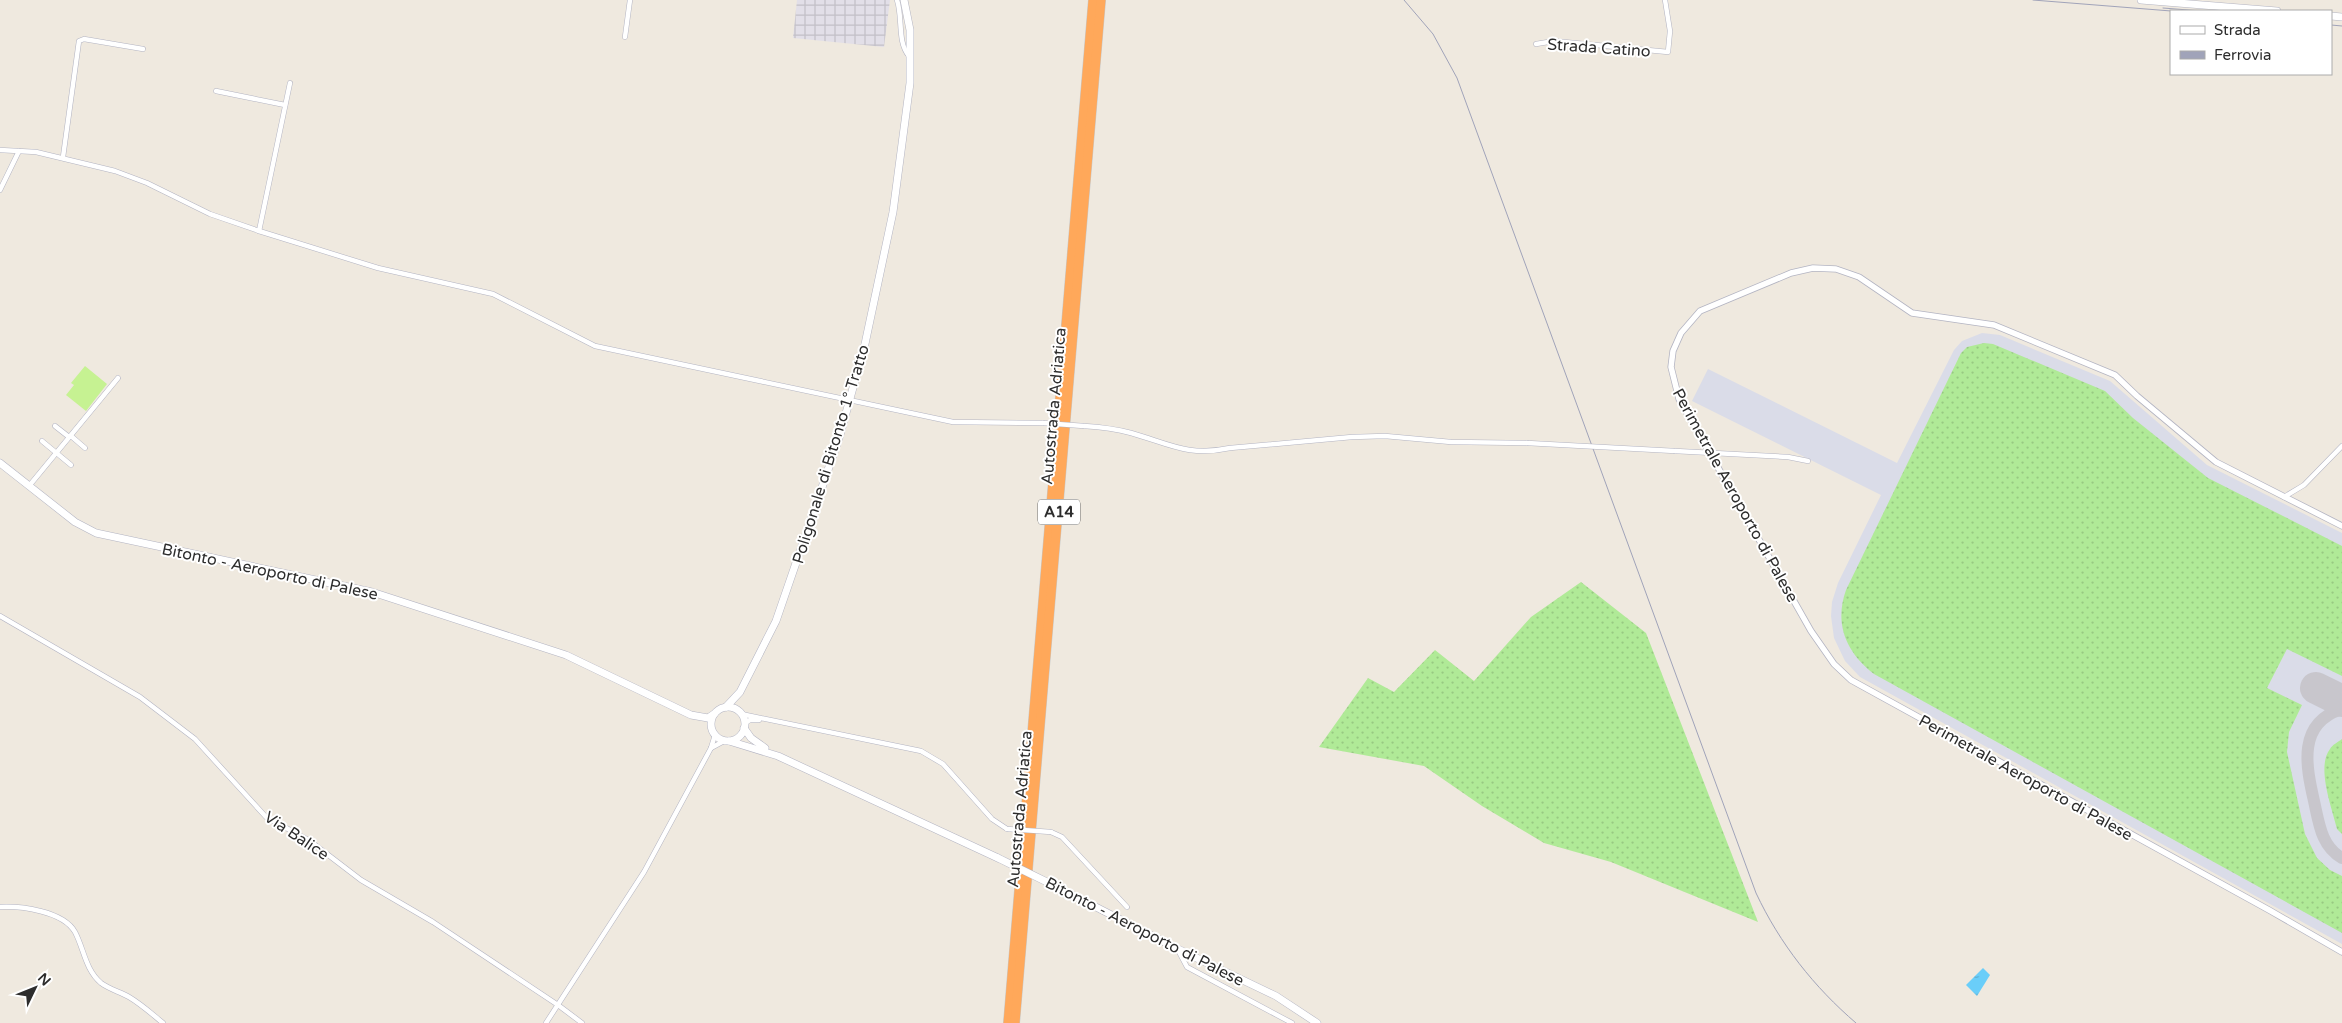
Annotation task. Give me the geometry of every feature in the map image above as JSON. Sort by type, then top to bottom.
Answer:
[{"type":"highway","name":"Autostrada Adriatica","points":[[1008,1023],[1093,0]]},
{"type":"highway","name":"Autostrada Adriatica","points":[[1015,1023],[1101,0]]},
{"type":"main road","name":"Poligonale di Bitonto 1° Tratto","points":[[740,692],[776,621],[849,400],[865,344],[893,212],[909,92],[910,30],[904,0]]},
{"type":"main road","points":[[2141,0],[2265,10]]},
{"type":"main road","name":"Bitonto - Aeroporto di Palese","points":[[0,463],[75,522],[96,533],[372,592],[573,658],[691,715],[714,734]]},
{"type":"main road","points":[[691,715],[708,718],[726,707],[740,692]]},
{"type":"main road","points":[[740,692],[739,712],[751,738],[778,756]]},
{"type":"main road","points":[[726,707],[739,712]]},
{"type":"main road","points":[[714,714],[711,723],[714,734],[726,741],[778,756]]},
{"type":"main road","points":[[726,741],[739,737],[745,725]]},
{"type":"main road","name":"Bitonto - Aeroporto di Palese","points":[[778,756],[1052,884],[1178,949],[1276,996],[1317,1023]]},
{"type":"street","points":[[625,37],[630,0]]},
{"type":"street","points":[[897,0],[902,19],[902,42],[905,51],[911,58]]},
{"type":"street","name":"Strada Catino","points":[[1536,44],[1554,41],[1668,52],[1670,32],[1665,0]]},
{"type":"street","points":[[64,157],[79,41],[84,39],[144,48]]},
{"type":"street","points":[[258,230],[290,83]]},
{"type":"street","points":[[216,91],[285,105]]},
{"type":"street","points":[[0,150],[64,157],[115,171],[146,183],[210,214],[258,230],[378,268],[493,294],[594,346],[953,422],[1043,422],[1108,428],[1129,432],[1189,452],[1212,452],[1230,448],[1352,437],[1385,436],[1451,442],[1527,443],[1675,450],[1710,454],[1788,457],[1808,461]]},
{"type":"street","points":[[0,190],[19,151]]},
{"type":"street","name":"Perimetrale Aeroporto di Palese","points":[[2342,526],[2216,462],[2137,396],[2115,375],[1994,325],[1912,313],[1859,277],[1836,269],[1803,269],[1730,297],[1700,311],[1681,333],[1673,351],[1671,367],[1679,399],[1811,631],[1834,664],[1851,680],[2342,952]]},
{"type":"street","points":[[29,486],[118,378]]},
{"type":"street","points":[[55,426],[85,448]]},
{"type":"street","points":[[42,441],[71,465]]},
{"type":"street","points":[[2284,497],[2304,485],[2342,446]]},
{"type":"street","name":"Via Balice","points":[[0,616],[140,697],[195,738],[266,817],[310,841],[361,880],[433,922],[582,1023]]},
{"type":"street","points":[[739,712],[763,720]]},
{"type":"street","points":[[745,725],[750,720],[763,720],[921,751],[943,764],[992,819],[1007,829],[1051,832],[1062,837],[1127,907]]},
{"type":"street","points":[[546,1023],[644,872],[711,748],[714,734]]},
{"type":"street","points":[[711,748],[726,741]]},
{"type":"street","points":[[0,907],[23,907],[67,923],[74,930],[89,967],[99,980],[103,984],[128,996],[163,1023]]},
{"type":"street","points":[[1178,949],[1187,967],[1292,1023]]},
{"type":"shaded area","points":[[797,0],[890,0],[884,47],[793,38]]},
{"type":"shaded area","points":[[1982,333],[2000,335],[2110,381],[2207,465],[2342,533],[2342,944],[1860,677],[1845,661],[1834,638],[1831,616],[1832,602],[1838,583],[1881,495],[1692,401],[1708,369],[1897,463],[1954,350],[1962,341]]},
{"type":"green space","points":[[1984,343],[1993,344],[2105,391],[2133,418],[2208,478],[2342,546],[2342,676],[2287,649],[2267,688],[2302,705],[2289,732],[2287,752],[2305,834],[2317,858],[2330,870],[2342,876],[2342,933],[1874,674],[1850,647],[1842,626],[1841,614],[1846,590],[1961,353],[1967,347]]},
{"type":"green space","points":[[85,366],[107,384],[86,411],[66,395],[74,385],[71,383]]},
{"type":"green space","points":[[1581,582],[1646,633],[1758,922],[1611,862],[1544,843],[1482,806],[1424,766],[1319,747],[1368,678],[1394,692],[1435,650],[1474,681],[1531,617]]},
{"type":"green space","points":[[2342,739],[2342,834],[2337,829],[2326,788],[2324,766],[2331,748]]},
{"type":"water","points":[[1983,968],[1990,975],[1977,996],[1966,985]]},
{"type":"taxiway","points":[[2342,709],[2318,724],[2311,735],[2307,760],[2311,788],[2322,833],[2329,847],[2342,858]]},
{"type":"runway","points":[[2316,688],[2342,701]]},
{"type":"railway","points":[[1404,0],[1433,34],[1457,78],[1756,893],[1765,912],[1799,964],[1826,995],[1856,1023]]},
{"type":"railway","points":[[2033,0],[2170,11]]},
{"type":"railway","points":[[2163,8],[2188,10]]},
{"type":"railway","points":[[2332,25],[2342,26]]}]
